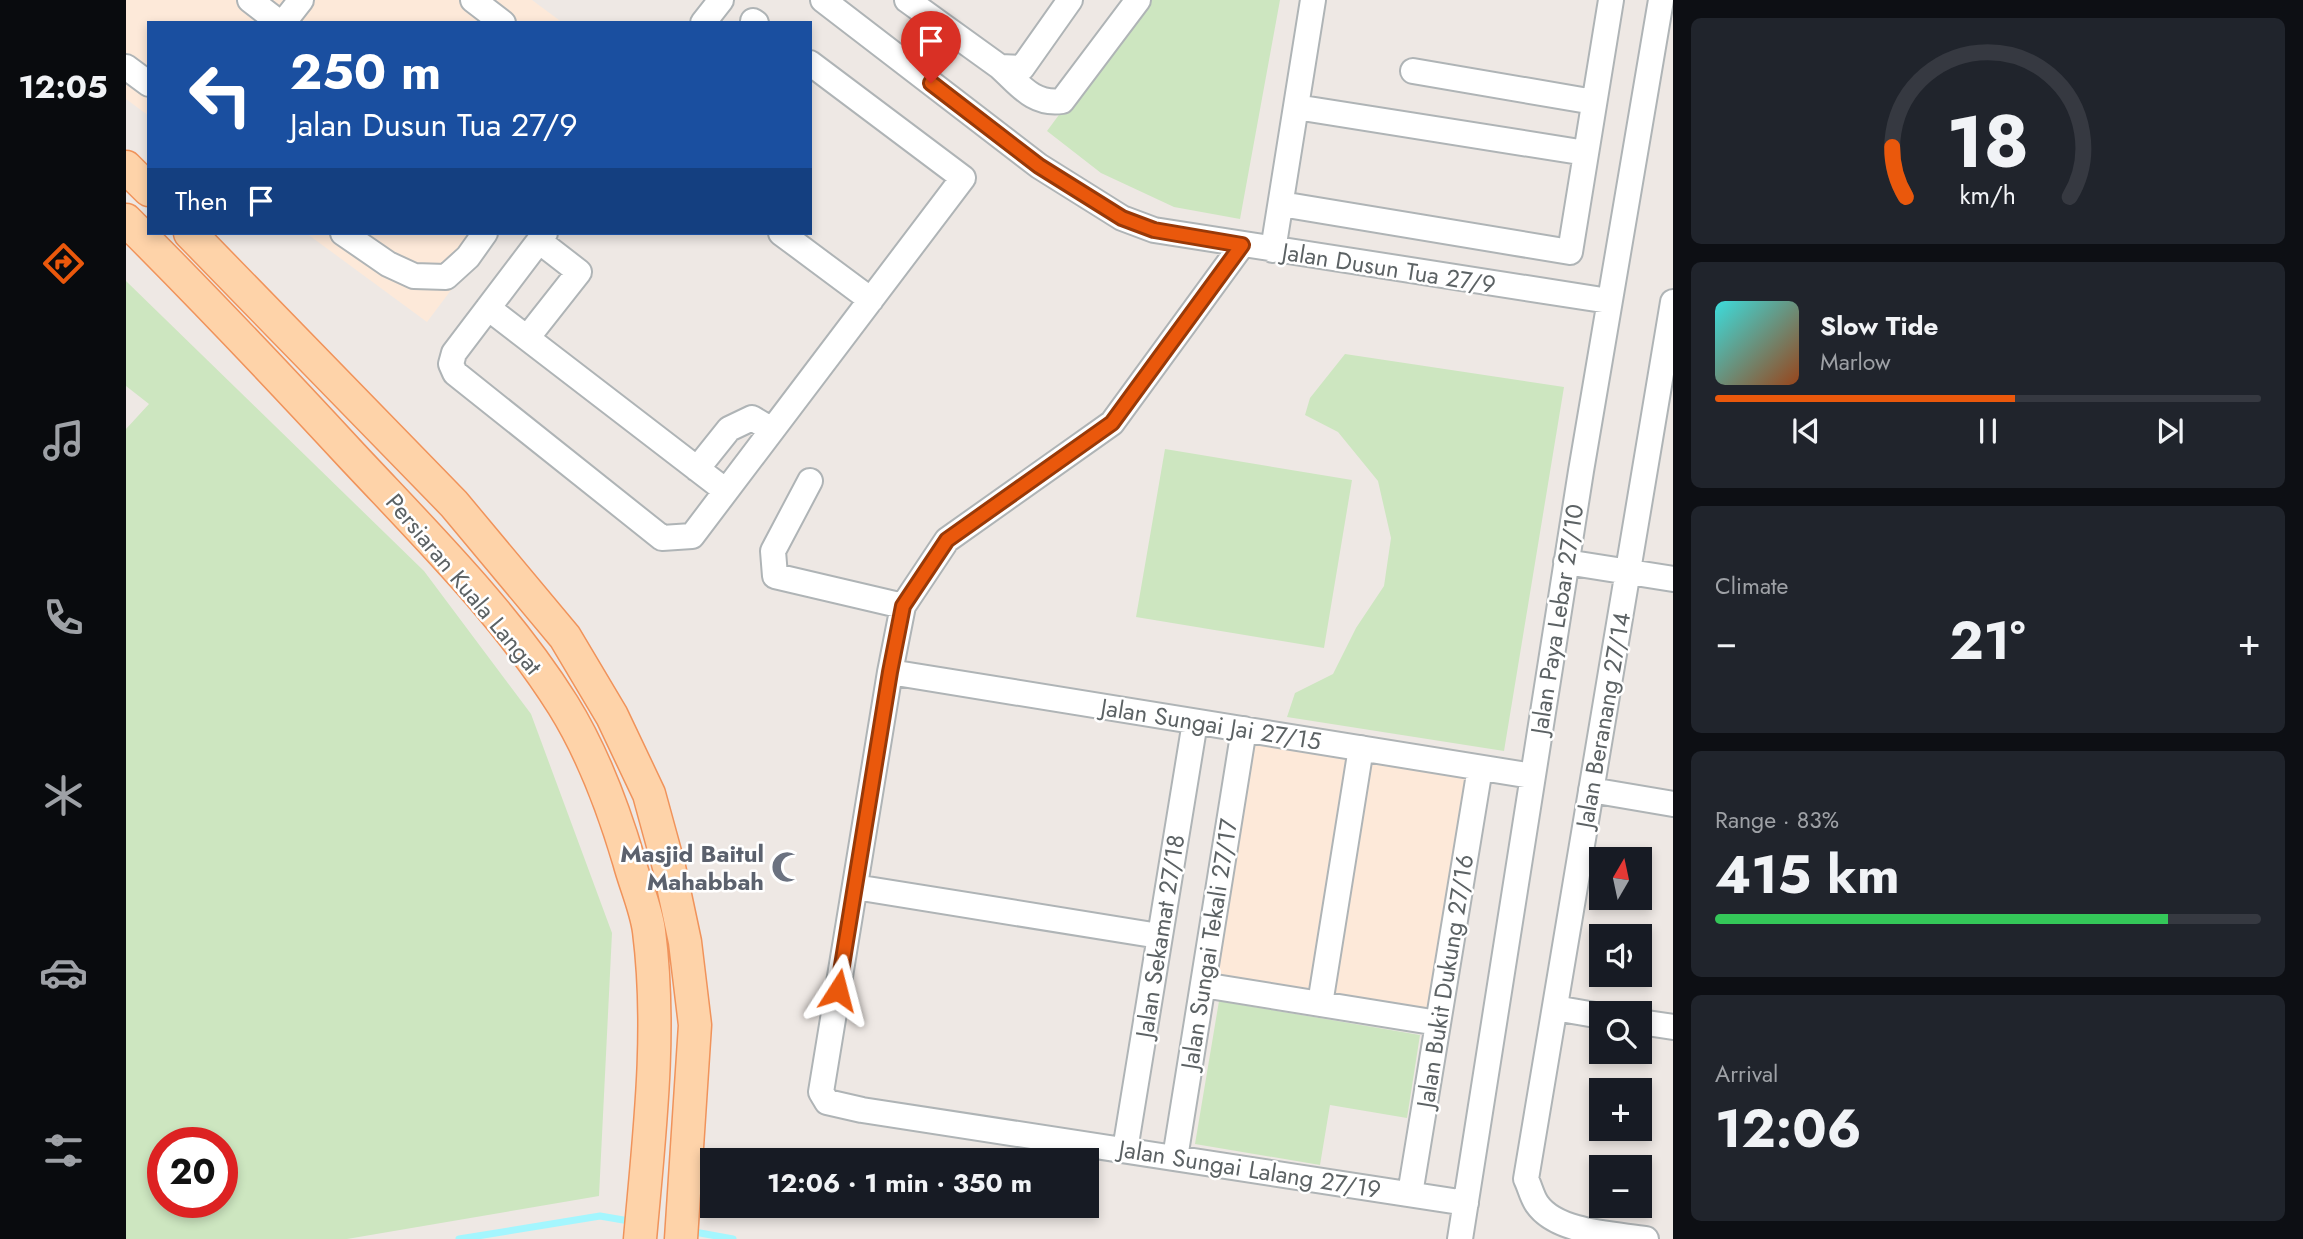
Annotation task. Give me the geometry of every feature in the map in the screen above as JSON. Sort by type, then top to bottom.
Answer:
[{"type":"main road","points":[[126,167],[147,188]]},
{"type":"main road","name":"Persiaran Kuala Langat","points":[[126,220],[226,321],[428,536],[513,634],[564,706],[597,770],[624,843],[648,928],[655,1023],[652,1102],[640,1239]]},
{"type":"main road","name":"Persiaran Kuala Langat","points":[[192,235],[454,503],[565,638],[612,716],[649,794],[669,867],[685,942],[695,1025],[681,1239]]},
{"type":"street","points":[[250,0],[279,21]]},
{"type":"street","points":[[284,21],[301,0]]},
{"type":"street","points":[[473,0],[500,21]]},
{"type":"street","points":[[705,21],[721,0]]},
{"type":"street","name":"Jalan Dusun Tua 27/9","points":[[823,0],[1039,166],[1122,218],[1154,230],[1242,245],[1609,301]]},
{"type":"street","points":[[908,0],[1000,67],[1037,100],[1049,103],[1062,102],[1138,0]]},
{"type":"street","points":[[1000,67],[1022,68],[1070,0]]},
{"type":"street","points":[[1273,250],[1313,0]]},
{"type":"street","points":[[1281,204],[1570,252],[1611,0]]},
{"type":"street","name":"Jalan Paya Lebar 27/10","points":[[1460,1239],[1566,562],[1661,0]]},
{"type":"street","points":[[527,338],[579,272],[542,237],[454,353],[451,363],[455,373],[662,538],[692,536],[963,178],[812,65]]},
{"type":"street","points":[[126,67],[147,83]]},
{"type":"street","points":[[1413,71],[1594,102]]},
{"type":"street","points":[[1296,107],[1586,153]]},
{"type":"street","points":[[346,235],[388,264],[414,276],[446,277],[468,257],[484,235]]},
{"type":"street","points":[[784,235],[871,300]]},
{"type":"street","points":[[1159,936],[855,887],[903,606],[947,540],[1112,423],[1242,245]]},
{"type":"street","name":"Jalan Beranang 27/14","points":[[1646,1239],[1577,1228],[1552,1220],[1537,1204],[1526,1179],[1628,572],[1668,367],[1673,302]]},
{"type":"street","points":[[488,308],[726,491]]},
{"type":"street","points":[[697,469],[729,429],[752,418],[772,430]]},
{"type":"street","points":[[810,481],[773,551],[775,576],[903,606]]},
{"type":"street","points":[[1566,562],[1673,579]]},
{"type":"street","name":"Jalan Sungai Jai 27/15","points":[[890,672],[1532,776]]},
{"type":"street","name":"Jalan Sekamat 27/18","points":[[1125,1150],[1195,722]]},
{"type":"street","name":"Jalan Sungai Tekali 27/17","points":[[1175,1158],[1244,730]]},
{"type":"street","points":[[1320,1004],[1361,748]]},
{"type":"street","name":"Jalan Bukit Dukung 27/16","points":[[1410,1194],[1480,768]]},
{"type":"street","points":[[1591,790],[1673,804]]},
{"type":"street","name":"Jalan Sungai Lalang 27/19","points":[[855,887],[821,1093],[827,1102],[862,1110],[1466,1203]]},
{"type":"street","points":[[1203,985],[1438,1023]]},
{"type":"street","points":[[1555,1008],[1589,1014]]},
{"type":"street","points":[[1652,1024],[1673,1027]]},
{"type":"shaded area","points":[[126,0],[532,0],[560,21],[147,21],[147,115],[126,99]]},
{"type":"shaded area","points":[[309,235],[492,235],[427,322]]},
{"type":"shaded area","points":[[1254,741],[1466,774],[1429,1015],[1213,979]]},
{"type":"green space","points":[[1144,0],[1280,0],[1240,219],[1174,207],[1101,173],[1047,131]]},
{"type":"green space","points":[[126,281],[424,571],[531,714],[612,933],[599,1196],[347,1239],[126,1239],[126,429],[149,404],[126,386]]},
{"type":"green space","points":[[1345,354],[1564,387],[1504,751],[1287,717],[1295,693],[1333,674],[1356,628],[1384,586],[1391,538],[1378,481],[1338,432],[1305,415],[1310,398]]},
{"type":"green space","points":[[1165,449],[1352,480],[1324,648],[1136,617]]},
{"type":"green space","points":[[1219,1001],[1420,1035],[1407,1118],[1330,1105],[1320,1165],[1195,1144]]},
{"type":"waterway","points":[[459,1239],[600,1216],[635,1222]]},
{"type":"waterway","points":[[689,1231],[733,1239]]},
{"type":"place","name":"Masjid Baitul Mahabbah","points":[[787,867]]},
{"type":"route","points":[[838,990],[903,606],[947,540],[1112,423],[1242,245],[1154,230],[1122,218],[1039,166],[931,83]]}]
